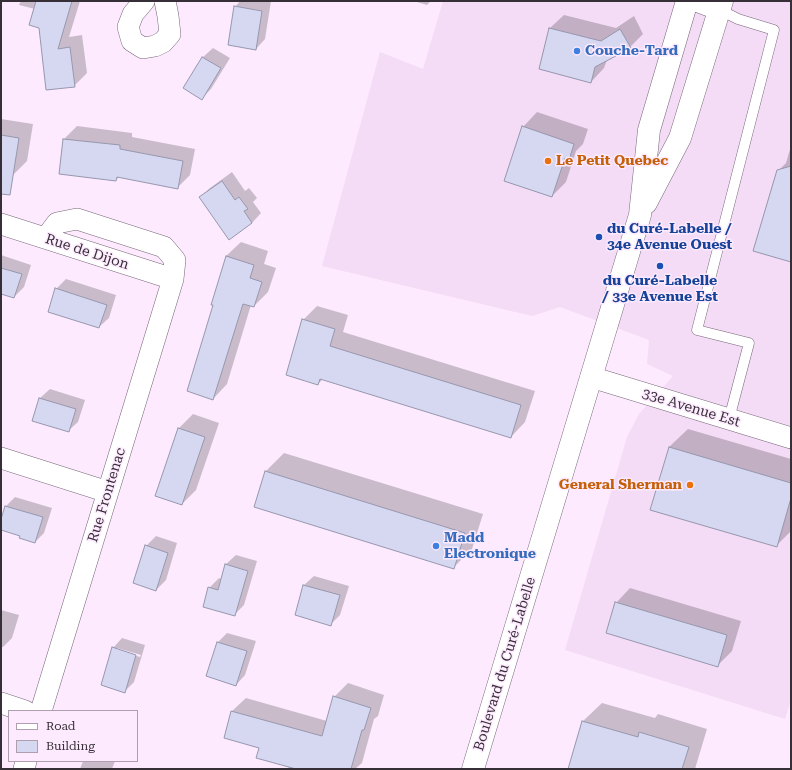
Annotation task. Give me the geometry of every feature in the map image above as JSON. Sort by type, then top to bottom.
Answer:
[{"type":"main road","name":"Boulevard du Curé-Labelle","points":[[473,769],[640,214],[649,130],[687,1]]},
{"type":"main road","name":"Boulevard du Curé-Labelle","points":[[640,214],[680,138],[721,5]]},
{"type":"street","points":[[144,1],[133,14],[128,27],[132,41],[143,48],[155,46],[162,42],[170,34],[168,16],[164,1]]},
{"type":"street","points":[[696,1],[721,5]]},
{"type":"street","name":"Rue Frontenac","points":[[41,710],[173,279],[175,260],[164,247],[77,219],[57,224],[46,238]]},
{"type":"street","name":"Rue de Dijon","points":[[1,224],[173,279]]},
{"type":"street","name":"33e Avenue Est","points":[[591,377],[791,438]]},
{"type":"street","points":[[1,458],[108,492]]},
{"type":"street","points":[[1,703],[22,710]]},
{"type":"lane","points":[[721,5],[738,19],[774,30],[697,330],[749,343],[729,419]]},
{"type":"shaded area","points":[[443,1],[791,1],[791,700],[785,719],[565,650],[627,437],[639,414],[673,376],[647,364],[649,340],[560,307],[532,316],[322,266],[380,52],[423,69]]},
{"type":"building","points":[[36,1],[72,1],[58,49],[70,47],[75,87],[46,90],[39,28],[29,25]]},
{"type":"building","points":[[234,6],[262,11],[256,50],[228,45]]},
{"type":"building","points":[[549,28],[601,41],[620,29],[631,48],[595,67],[591,83],[539,69]]},
{"type":"building","points":[[202,57],[221,68],[202,100],[183,88]]},
{"type":"building","points":[[522,126],[574,144],[569,160],[565,158],[552,197],[504,181]]},
{"type":"building","points":[[1,135],[19,138],[10,195],[1,194]]},
{"type":"building","points":[[63,139],[120,145],[120,149],[183,161],[178,189],[117,177],[116,181],[59,174]]},
{"type":"building","points":[[791,166],[791,262],[753,251],[777,170]]},
{"type":"building","points":[[222,181],[235,200],[239,197],[248,209],[244,211],[252,223],[229,240],[199,197]]},
{"type":"building","points":[[226,256],[254,265],[250,278],[262,282],[254,307],[243,304],[213,400],[187,391]]},
{"type":"building","points":[[1,268],[22,274],[14,298],[1,294]]},
{"type":"building","points":[[55,288],[107,305],[99,328],[48,312]]},
{"type":"building","points":[[302,319],[335,329],[330,346],[521,405],[511,438],[320,379],[318,385],[286,375]]},
{"type":"building","points":[[39,398],[76,409],[69,432],[32,421]]},
{"type":"building","points":[[178,428],[205,437],[182,505],[155,496]]},
{"type":"building","points":[[669,447],[791,483],[791,498],[777,547],[650,510]]},
{"type":"building","points":[[265,471],[465,533],[454,569],[254,507]]},
{"type":"building","points":[[5,506],[43,517],[35,543],[1,530],[1,519]]},
{"type":"building","points":[[145,545],[168,553],[156,591],[133,583]]},
{"type":"building","points":[[225,564],[248,571],[235,616],[203,607],[208,587],[218,590]]},
{"type":"building","points":[[303,585],[340,595],[331,626],[295,615]]},
{"type":"building","points":[[615,602],[727,635],[718,667],[606,633]]},
{"type":"building","points":[[217,642],[247,651],[236,686],[206,676]]},
{"type":"building","points":[[112,647],[136,655],[125,693],[101,685]]},
{"type":"building","points":[[333,696],[371,708],[364,730],[362,730],[351,769],[296,769],[256,758],[259,748],[224,738],[231,711],[322,736]]},
{"type":"building","points":[[582,721],[638,737],[639,732],[689,747],[682,769],[568,769]]},
{"type":"place","name":"Couche-Tard","points":[[577,51]]},
{"type":"place","name":"Le Petit Quebec","points":[[548,161]]},
{"type":"place","name":"du Curé-Labelle / 34e Avenue Ouest","points":[[599,237]]},
{"type":"place","name":"du Curé-Labelle / 33e Avenue Est","points":[[660,266]]},
{"type":"place","name":"General Sherman","points":[[690,485]]},
{"type":"place","name":"Madd Electronique","points":[[436,546]]}]
